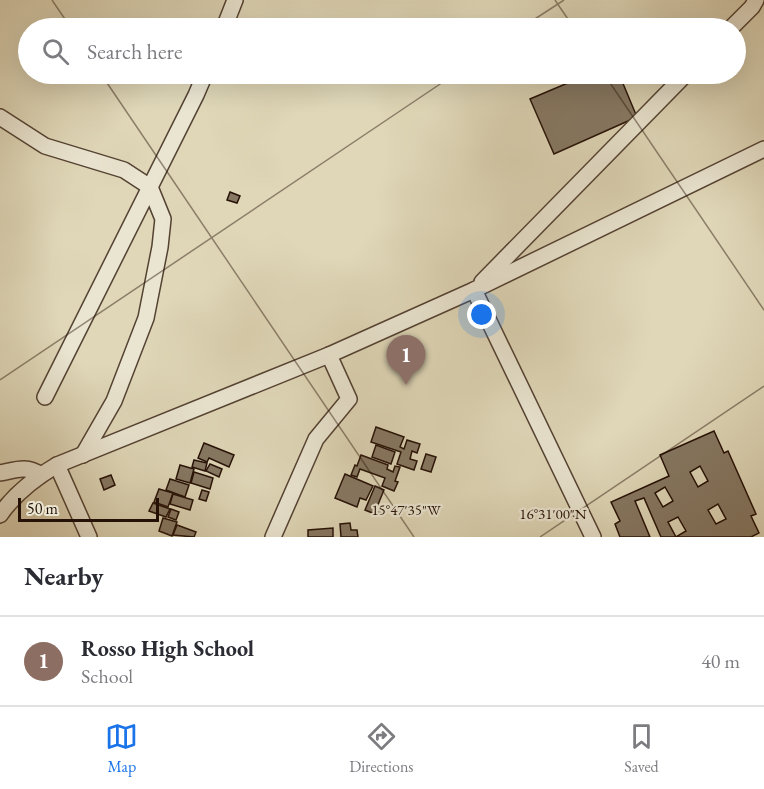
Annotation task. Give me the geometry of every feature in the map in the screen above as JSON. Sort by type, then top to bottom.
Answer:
[{"type":"street","points":[[228,18],[235,0]]},
{"type":"street","points":[[741,18],[756,0]]},
{"type":"street","points":[[45,397],[201,84]]},
{"type":"street","points":[[474,291],[676,84]]},
{"type":"street","points":[[0,117],[45,146],[124,170],[150,187],[163,219],[146,318],[114,401],[83,455]]},
{"type":"street","points":[[0,515],[16,496],[57,465],[329,355],[474,291],[764,149]]},
{"type":"street","points":[[474,291],[593,537]]},
{"type":"street","points":[[273,537],[316,439],[349,399],[329,355]]},
{"type":"street","points":[[57,465],[89,537]]},
{"type":"street","points":[[0,473],[26,468],[41,475]]},
{"type":"building","points":[[565,84],[623,84],[637,117],[554,154],[530,99]]},
{"type":"building","points":[[230,192],[240,196],[237,203],[227,200]]},
{"type":"building","points":[[376,427],[404,437],[400,447],[404,449],[407,440],[420,444],[417,453],[412,451],[410,459],[417,461],[414,470],[397,464],[401,452],[371,442]]},
{"type":"building","points":[[714,431],[724,453],[728,451],[756,514],[751,516],[759,533],[751,537],[676,537],[661,537],[644,498],[635,501],[650,537],[620,537],[615,524],[620,521],[611,502],[669,476],[660,455]],"holes":[[[700,466],[708,481],[698,487],[690,472]],[[665,487],[673,501],[663,507],[655,493]],[[718,504],[726,519],[716,524],[708,510]],[[678,517],[686,531],[676,537],[668,522]]]},
{"type":"building","points":[[204,443],[234,455],[229,467],[209,458],[207,462],[198,458]]},
{"type":"building","points":[[376,445],[395,452],[391,464],[372,457]]},
{"type":"building","points":[[426,454],[436,457],[431,472],[421,469]]},
{"type":"building","points":[[361,455],[388,465],[387,469],[393,472],[395,466],[400,467],[394,491],[382,486],[385,478],[360,469],[357,477],[351,475]]},
{"type":"building","points":[[194,460],[207,463],[205,471],[192,467]]},
{"type":"building","points":[[210,464],[222,469],[219,477],[206,471]]},
{"type":"building","points":[[180,465],[194,469],[190,483],[176,479]]},
{"type":"building","points":[[194,472],[213,478],[210,489],[191,483]]},
{"type":"building","points":[[345,474],[373,486],[366,500],[360,498],[357,507],[335,498]]},
{"type":"building","points":[[111,475],[115,485],[104,490],[100,479]]},
{"type":"building","points":[[170,479],[189,485],[185,497],[166,490]]},
{"type":"building","points":[[375,486],[384,490],[377,507],[383,509],[380,516],[365,510]]},
{"type":"building","points":[[159,489],[173,493],[168,507],[154,502]]},
{"type":"building","points":[[202,490],[209,492],[206,501],[199,499]]},
{"type":"building","points":[[173,494],[193,500],[190,510],[170,504]]},
{"type":"building","points":[[153,503],[170,509],[166,517],[149,511]]},
{"type":"building","points":[[171,509],[179,512],[176,520],[168,517]]},
{"type":"building","points":[[163,518],[177,522],[172,536],[159,531]]},
{"type":"building","points":[[350,523],[351,530],[357,530],[358,537],[341,537],[340,524]]},
{"type":"building","points":[[177,525],[196,532],[194,537],[173,535]]},
{"type":"building","points":[[333,528],[333,537],[308,537],[308,530]]},
{"type":"place","name":"Rosso High School","points":[[406,385]]}]
